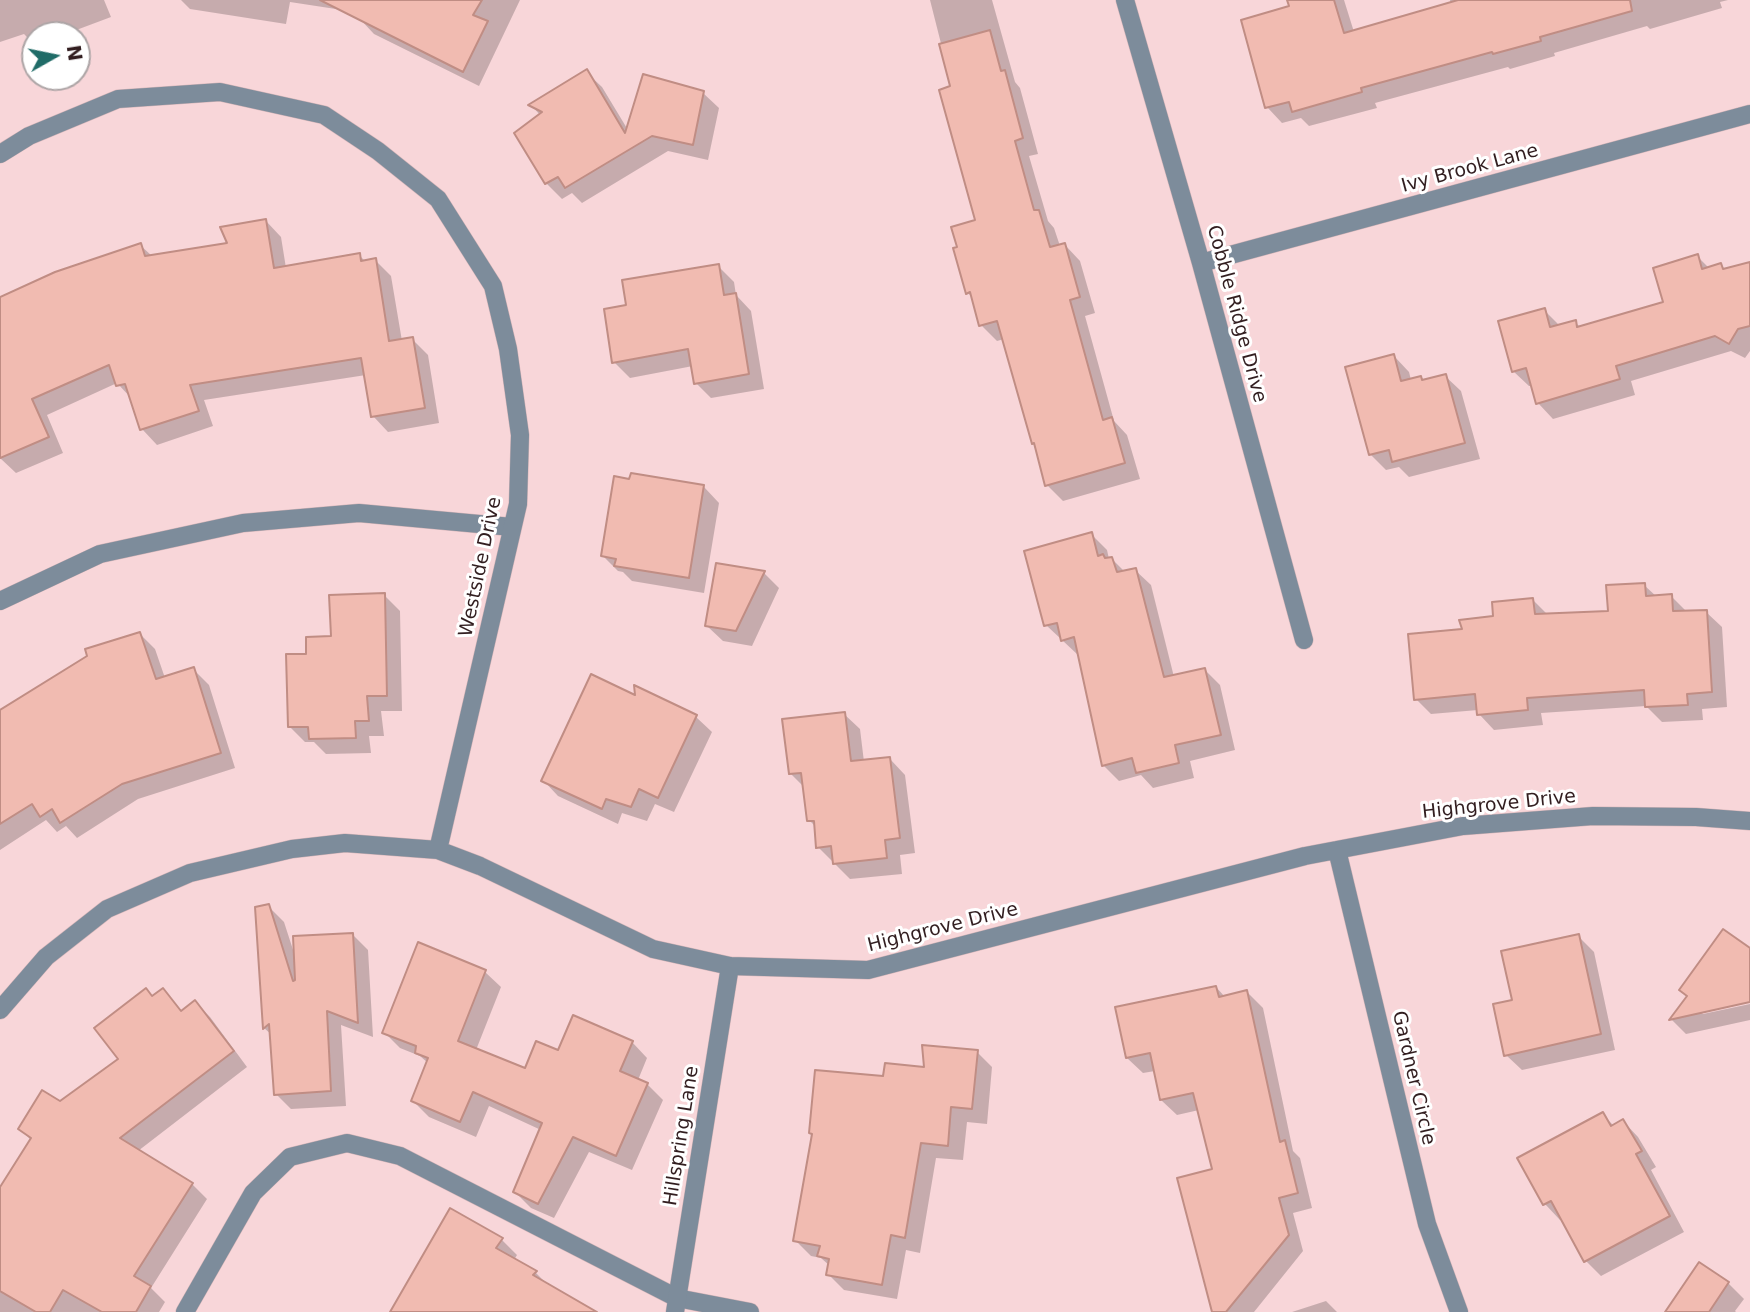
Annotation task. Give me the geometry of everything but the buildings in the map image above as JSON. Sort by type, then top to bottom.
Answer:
[{"type":"street","name":"Cobble Ridge Drive","points":[[1125,0],[1201,263],[1304,640]]},
{"type":"street","name":"Westside Drive","points":[[0,154],[29,136],[118,99],[220,92],[324,116],[378,150],[438,199],[493,286],[508,349],[520,435],[517,505],[438,850]]},
{"type":"street","name":"Ivy Brook Lane","points":[[1201,263],[1750,114]]},
{"type":"street","points":[[0,601],[100,554],[243,523],[359,513],[512,527]]},
{"type":"street","name":"Highgrove Drive","points":[[0,1010],[46,957],[107,909],[190,873],[292,849],[345,843],[438,850],[480,866],[653,949],[730,966],[868,970],[1279,863],[1337,849],[1462,826],[1593,816],[1696,817],[1750,821]]},
{"type":"street","name":"Gardner Circle","points":[[1337,849],[1427,1224],[1459,1312]]},
{"type":"street","name":"Hillspring Lane","points":[[676,1305],[730,966]]},
{"type":"street","points":[[185,1312],[253,1193],[290,1157],[347,1143],[400,1156],[676,1305],[750,1312]]}]
